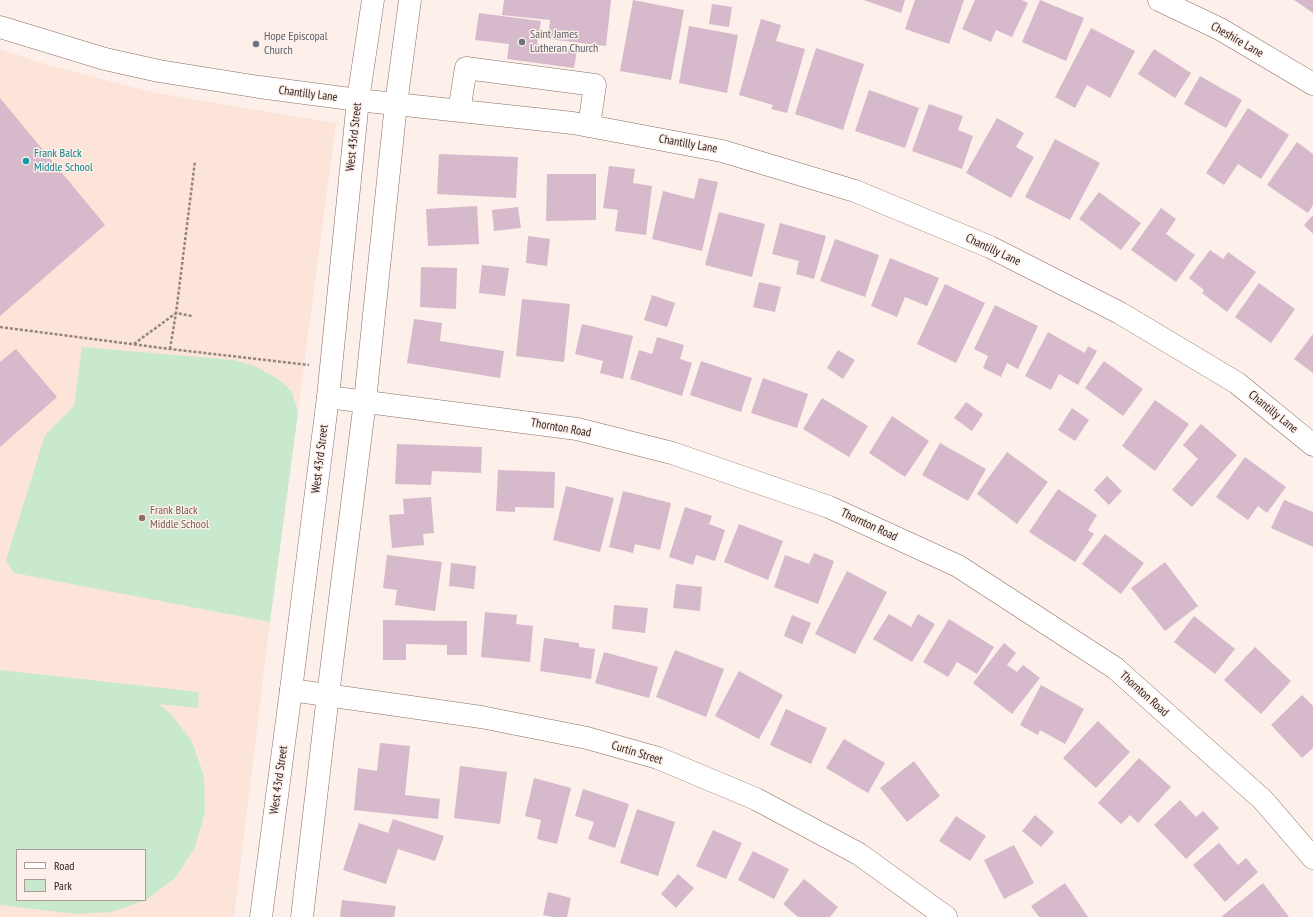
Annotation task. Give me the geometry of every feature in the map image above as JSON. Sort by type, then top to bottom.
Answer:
[{"type":"street","name":"West 43rd Street","points":[[261,917],[292,690],[328,397],[358,100],[372,0]]},
{"type":"street","points":[[302,917],[365,401],[396,104],[410,0]]},
{"type":"street","name":"Cheshire Lane","points":[[1159,0],[1220,29],[1313,84]]},
{"type":"street","name":"Chantilly Lane","points":[[0,27],[105,59],[159,71],[259,88],[573,123],[722,151],[855,191],[990,247],[1120,313],[1236,384],[1313,445]]},
{"type":"street","points":[[459,111],[466,68],[595,85],[590,126]]},
{"type":"street","name":"Thornton Road","points":[[328,397],[577,429],[672,452],[829,507],[958,566],[1115,668],[1263,800],[1313,858]]},
{"type":"street","name":"Curtin Street","points":[[292,690],[481,717],[587,738],[658,758],[756,799],[859,854],[946,917]]},
{"type":"path","points":[[170,349],[176,313],[195,161]]},
{"type":"path","points":[[134,344],[176,313],[192,316]]},
{"type":"path","points":[[0,326],[170,349],[330,368]]},
{"type":"shaded area","name":"Frank Black Middle School","points":[[0,49],[48,65],[151,92],[336,123],[270,622],[234,917],[0,917]]},
{"type":"green space","points":[[82,347],[234,360],[255,366],[281,381],[292,392],[298,413],[270,622],[14,573],[6,560],[45,435],[74,406]]},
{"type":"green space","points":[[0,670],[199,692],[198,708],[158,704],[169,712],[192,741],[204,776],[205,812],[195,847],[175,878],[146,900],[146,849],[16,849],[16,901],[143,901],[111,912],[76,914],[0,905]]},
{"type":"building","points":[[504,0],[611,0],[606,46],[548,39],[550,20],[502,15]]},
{"type":"building","points":[[633,0],[684,10],[671,80],[620,71]]},
{"type":"building","points":[[864,0],[905,0],[901,13]]},
{"type":"building","points":[[915,0],[964,0],[949,44],[905,29]]},
{"type":"building","points":[[975,0],[1022,0],[1028,3],[1012,37],[996,30],[991,42],[962,29]]},
{"type":"building","points":[[1040,0],[1084,18],[1066,61],[1022,42]]},
{"type":"building","points":[[1294,0],[1313,0],[1313,13]]},
{"type":"building","points":[[712,4],[732,7],[729,27],[709,24]]},
{"type":"building","points":[[479,13],[541,21],[537,44],[577,50],[574,68],[507,59],[509,44],[475,40]]},
{"type":"building","points":[[761,19],[781,25],[776,41],[805,49],[787,113],[771,109],[773,105],[739,95]]},
{"type":"building","points":[[689,26],[738,35],[727,93],[679,83]]},
{"type":"building","points":[[1091,28],[1135,51],[1110,98],[1087,85],[1075,108],[1055,97]]},
{"type":"building","points":[[816,48],[864,64],[843,130],[795,114]]},
{"type":"building","points":[[1154,49],[1191,73],[1175,98],[1138,74]]},
{"type":"building","points":[[1200,76],[1242,100],[1226,128],[1184,104]]},
{"type":"building","points":[[869,90],[919,108],[905,148],[855,131]]},
{"type":"building","name":"Frank Balck Middle School","points":[[0,98],[105,225],[0,316]]},
{"type":"building","points":[[929,104],[963,116],[958,130],[973,136],[962,169],[912,151]]},
{"type":"building","points":[[1248,108],[1289,135],[1261,179],[1238,164],[1224,185],[1206,173]]},
{"type":"building","points":[[997,118],[1024,133],[1016,147],[1034,157],[1011,198],[966,173]]},
{"type":"building","points":[[1055,139],[1100,163],[1070,220],[1025,197]]},
{"type":"building","points":[[1297,142],[1313,154],[1313,205],[1308,213],[1267,185]]},
{"type":"building","points":[[439,154],[518,157],[516,198],[437,194]]},
{"type":"building","points":[[609,166],[635,169],[633,183],[652,186],[646,235],[615,231],[618,210],[603,208]]},
{"type":"building","points":[[547,174],[596,174],[596,220],[546,221]]},
{"type":"building","points":[[699,178],[718,182],[702,251],[652,239],[663,191],[694,199]]},
{"type":"building","points":[[1099,192],[1141,223],[1121,250],[1079,219]]},
{"type":"building","points":[[477,206],[479,244],[428,246],[426,209]]},
{"type":"building","points":[[518,207],[521,228],[494,231],[492,210]]},
{"type":"building","points":[[1161,208],[1176,219],[1166,234],[1195,255],[1176,282],[1131,250]]},
{"type":"building","points":[[719,212],[765,224],[752,277],[705,265]]},
{"type":"building","points":[[1313,215],[1313,234],[1304,225]]},
{"type":"building","points":[[780,223],[826,236],[814,279],[796,274],[799,261],[772,254]]},
{"type":"building","points":[[528,236],[550,239],[547,266],[526,263]]},
{"type":"building","points":[[835,239],[879,255],[865,297],[820,281]]},
{"type":"building","points":[[1210,250],[1223,259],[1228,252],[1256,272],[1227,312],[1202,293],[1204,290],[1189,278]]},
{"type":"building","points":[[890,258],[939,278],[927,306],[905,297],[897,317],[871,306]]},
{"type":"building","points":[[482,265],[509,268],[505,296],[479,293]]},
{"type":"building","points":[[421,267],[457,268],[456,309],[420,307]]},
{"type":"building","points":[[759,282],[781,287],[775,312],[753,307]]},
{"type":"building","points":[[1259,283],[1295,309],[1271,343],[1235,317]]},
{"type":"building","points":[[945,284],[985,303],[956,363],[917,344]]},
{"type":"building","points":[[652,295],[675,303],[667,327],[644,320]]},
{"type":"building","points":[[522,299],[570,304],[564,362],[516,356]]},
{"type":"building","points":[[995,305],[1038,326],[1018,369],[1007,363],[1001,377],[983,368],[988,356],[974,349]]},
{"type":"building","points":[[414,319],[442,323],[440,341],[504,351],[500,378],[407,363]]},
{"type":"building","points":[[582,324],[633,336],[623,379],[600,373],[603,361],[575,354]]},
{"type":"building","points":[[1048,332],[1085,353],[1088,346],[1097,351],[1078,385],[1059,374],[1051,390],[1025,376]]},
{"type":"building","points":[[1313,334],[1313,373],[1294,359]]},
{"type":"building","points":[[657,337],[684,345],[680,359],[692,363],[682,396],[630,379],[639,350],[652,354]]},
{"type":"building","points":[[16,349],[57,397],[0,447],[0,362]]},
{"type":"building","points":[[838,350],[855,360],[843,379],[827,368]]},
{"type":"building","points":[[701,361],[752,378],[741,412],[690,395]]},
{"type":"building","points":[[1104,361],[1143,389],[1123,416],[1085,388]]},
{"type":"building","points":[[763,378],[808,394],[797,428],[751,413]]},
{"type":"building","points":[[822,398],[868,426],[849,457],[803,429]]},
{"type":"building","points":[[1155,400],[1189,424],[1155,471],[1122,446]]},
{"type":"building","points":[[966,402],[983,414],[972,431],[954,418]]},
{"type":"building","points":[[1072,408],[1089,420],[1075,441],[1058,430]]},
{"type":"building","points":[[892,416],[929,441],[905,477],[869,453]]},
{"type":"building","points":[[1201,424],[1237,455],[1192,507],[1172,490],[1198,459],[1183,445]]},
{"type":"building","points":[[940,443],[986,469],[968,501],[922,475]]},
{"type":"building","points":[[397,444],[482,447],[481,473],[432,471],[431,485],[395,484]]},
{"type":"building","points":[[1007,452],[1048,482],[1017,524],[977,494]]},
{"type":"building","points":[[1245,457],[1286,487],[1267,513],[1258,506],[1248,520],[1216,497]]},
{"type":"building","points":[[498,470],[555,472],[554,508],[515,507],[515,512],[496,511]]},
{"type":"building","points":[[1107,476],[1122,491],[1109,505],[1094,490]]},
{"type":"building","points":[[566,486],[614,498],[600,552],[553,540]]},
{"type":"building","points":[[1058,489],[1097,515],[1088,530],[1094,534],[1075,562],[1029,532]]},
{"type":"building","points":[[623,491],[671,503],[660,550],[635,544],[633,553],[609,547]]},
{"type":"building","points":[[431,497],[434,533],[423,534],[424,545],[392,548],[389,515],[404,514],[403,499]]},
{"type":"building","points":[[1284,500],[1313,512],[1313,547],[1271,528]]},
{"type":"building","points":[[685,507],[712,516],[709,524],[725,530],[715,561],[696,555],[693,565],[669,557]]},
{"type":"building","points":[[739,524],[783,541],[768,580],[724,562]]},
{"type":"building","points":[[1105,534],[1144,563],[1121,594],[1082,564]]},
{"type":"building","points":[[814,553],[834,561],[818,604],[774,587],[785,555],[809,564]]},
{"type":"building","points":[[387,555],[442,562],[435,611],[395,605],[397,590],[383,588]]},
{"type":"building","points":[[1165,562],[1198,606],[1165,631],[1131,588]]},
{"type":"building","points":[[451,563],[476,566],[474,589],[449,586]]},
{"type":"building","points":[[847,571],[887,592],[855,654],[815,634]]},
{"type":"building","points":[[676,584],[702,587],[700,611],[673,608]]},
{"type":"building","points":[[614,605],[648,608],[645,633],[612,629]]},
{"type":"building","points":[[485,612],[517,615],[516,624],[533,626],[530,662],[481,657]]},
{"type":"building","points":[[889,614],[911,627],[918,614],[935,624],[912,662],[873,639]]},
{"type":"building","points":[[792,615],[811,623],[802,644],[784,636]]},
{"type":"building","points":[[1194,616],[1235,649],[1215,674],[1174,642]]},
{"type":"building","points":[[949,619],[994,647],[977,674],[957,662],[948,677],[923,662]]},
{"type":"building","points":[[383,620],[467,621],[467,655],[447,655],[447,645],[406,644],[406,660],[383,660]]},
{"type":"building","points":[[544,638],[579,643],[579,647],[595,649],[591,679],[540,671]]},
{"type":"building","points":[[1004,643],[1016,653],[1007,665],[1017,672],[1023,665],[1040,678],[1012,714],[973,683]]},
{"type":"building","points":[[1255,647],[1291,681],[1261,714],[1224,680]]},
{"type":"building","points":[[675,650],[724,669],[706,717],[656,697]]},
{"type":"building","points":[[604,652],[658,667],[649,698],[595,683]]},
{"type":"building","points":[[739,671],[783,695],[759,739],[715,716]]},
{"type":"building","points":[[1041,685],[1084,709],[1065,744],[1040,730],[1038,735],[1020,725]]},
{"type":"building","points":[[1302,695],[1313,706],[1313,748],[1302,758],[1271,725]]},
{"type":"building","points":[[786,709],[827,728],[811,764],[770,745]]},
{"type":"building","points":[[1098,721],[1130,752],[1096,788],[1063,758]]},
{"type":"building","points":[[844,739],[885,763],[868,793],[826,768]]},
{"type":"building","points":[[380,743],[410,746],[405,795],[440,799],[438,819],[354,810],[358,768],[377,771]]},
{"type":"building","points":[[1139,758],[1171,787],[1138,823],[1130,815],[1121,824],[1098,803]]},
{"type":"building","points":[[914,761],[940,796],[907,822],[880,788]]},
{"type":"building","points":[[460,766],[507,772],[500,824],[454,818]]},
{"type":"building","points":[[534,778],[571,788],[557,844],[537,839],[541,820],[525,816]]},
{"type":"building","points":[[583,789],[629,804],[615,848],[588,839],[594,822],[575,816]]},
{"type":"building","points":[[1180,800],[1196,817],[1203,811],[1219,828],[1186,859],[1154,825]]},
{"type":"building","points":[[637,809],[675,822],[658,876],[620,863]]},
{"type":"building","points":[[1035,815],[1054,832],[1041,847],[1022,831]]},
{"type":"building","points":[[956,816],[986,836],[970,861],[939,841]]},
{"type":"building","points":[[393,819],[444,836],[435,861],[398,849],[386,884],[343,870],[359,823],[388,833]]},
{"type":"building","points":[[713,830],[742,843],[726,879],[696,866]]},
{"type":"building","points":[[1219,843],[1238,865],[1246,858],[1258,872],[1225,902],[1193,865]]},
{"type":"building","points":[[1014,845],[1034,883],[1004,899],[984,860]]},
{"type":"building","points":[[753,851],[789,869],[774,899],[738,880]]},
{"type":"building","points":[[678,874],[694,888],[676,908],[661,894]]},
{"type":"building","points":[[804,879],[838,907],[830,917],[798,917],[783,904]]},
{"type":"building","points":[[1065,883],[1088,917],[1039,917],[1031,906]]},
{"type":"building","points":[[1263,883],[1289,917],[1221,917]]},
{"type":"building","points":[[548,892],[571,898],[567,917],[543,915]]},
{"type":"building","points":[[342,900],[396,906],[394,917],[340,917]]},
{"type":"place","name":"Saint James Lutheran Church","points":[[522,42]]},
{"type":"place","name":"Hope Episcopal Church","points":[[256,44]]},
{"type":"place","name":"Frank Balck Middle School","points":[[26,161]]},
{"type":"place","name":"Frank Black Middle School","points":[[142,518]]}]
